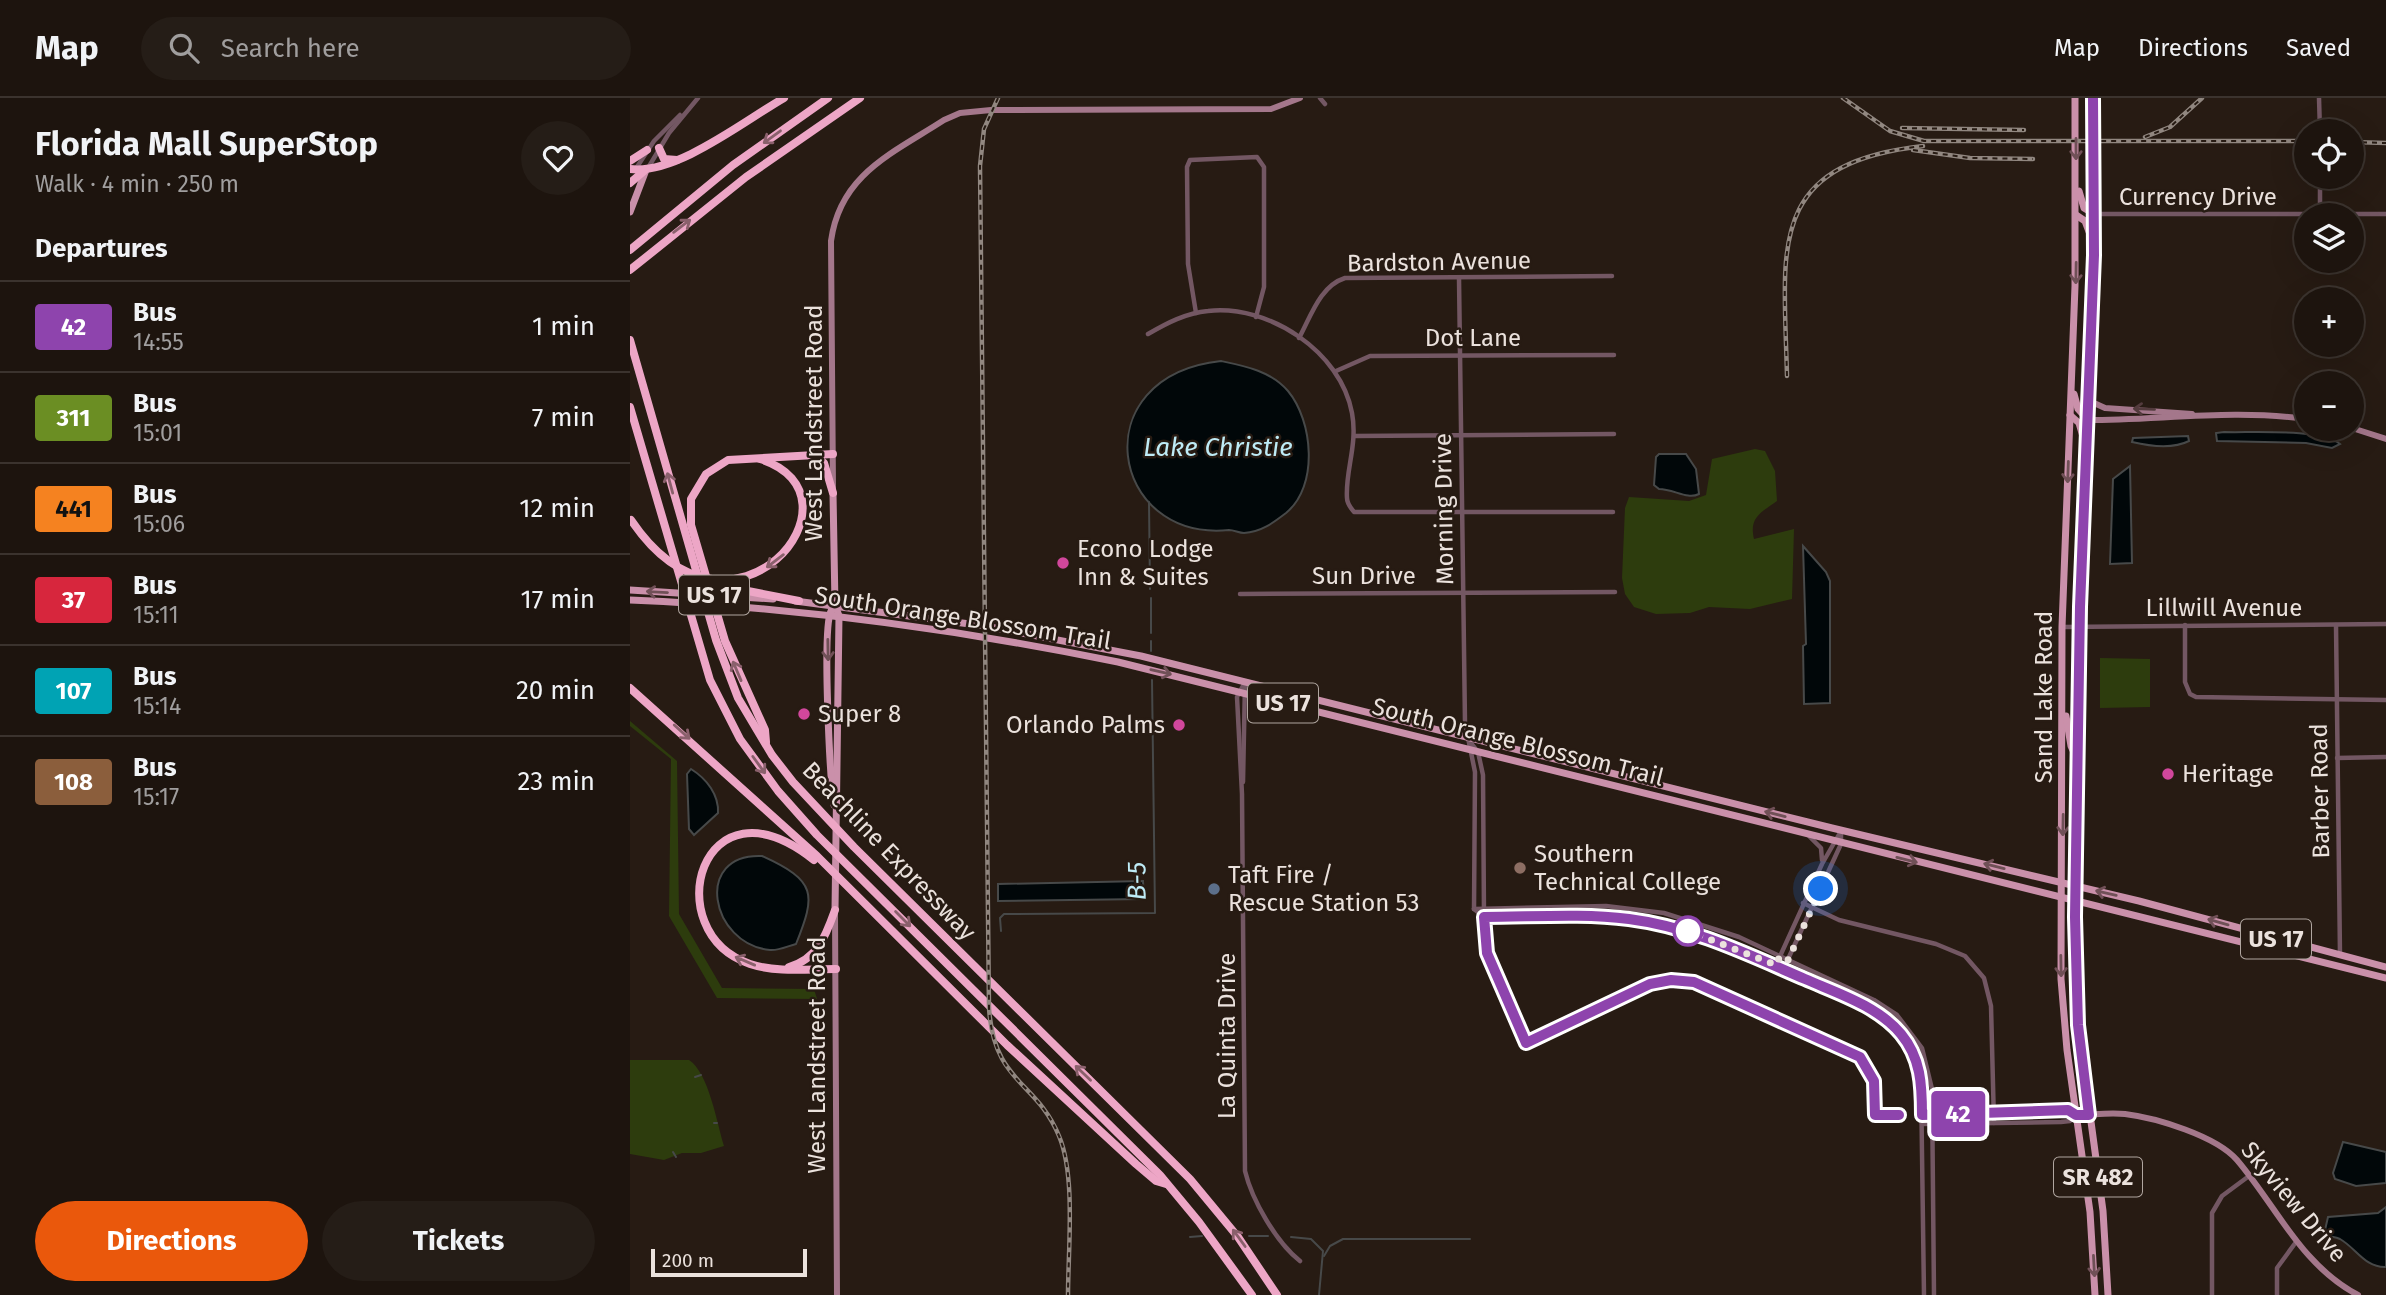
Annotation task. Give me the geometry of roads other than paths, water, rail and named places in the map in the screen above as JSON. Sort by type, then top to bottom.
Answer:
[{"type":"highway","points":[[632,176],[680,160],[784,98]]},
{"type":"highway","points":[[630,250],[733,165],[828,98]]},
{"type":"highway","points":[[630,270],[755,170],[860,98]]},
{"type":"highway","points":[[659,148],[664,159],[680,160]]},
{"type":"highway","points":[[630,161],[647,150]]},
{"type":"highway","points":[[630,340],[688,549],[720,641]]},
{"type":"highway","name":"Beachline Expressway","points":[[630,407],[695,639],[710,680],[740,739],[778,791],[817,835],[1167,1184],[1199,1222],[1252,1295]]},
{"type":"highway","points":[[812,454],[824,463],[834,493]]},
{"type":"highway","points":[[720,641],[690,514],[695,489],[716,466],[733,458],[834,454]]},
{"type":"highway","points":[[631,519],[657,551],[694,574],[727,580],[751,575],[768,567],[794,542],[801,523],[802,504],[795,486],[782,470],[751,456]]},
{"type":"highway","points":[[631,519],[652,551],[684,574],[707,582],[799,601]]},
{"type":"highway","name":"Beachline Expressway","points":[[720,641],[765,730],[766,745],[817,809],[1190,1179],[1238,1237],[1277,1295]]},
{"type":"highway","points":[[630,688],[854,892],[1007,1045],[1136,1164],[1156,1181],[1167,1184]]},
{"type":"highway","points":[[818,859],[784,838],[755,831],[741,833],[724,841],[704,866],[700,880],[700,904],[711,933],[734,956],[772,969],[836,969]]},
{"type":"highway","points":[[772,969],[797,965],[810,957],[824,938],[835,910]]},
{"type":"main road","name":"Sand Lake Road","points":[[2076,98],[2072,372],[2062,627],[2060,898],[2064,1020],[2092,1238],[2095,1295]]},
{"type":"main road","name":"Sand Lake Road","points":[[2093,98],[2094,255],[2080,626],[2076,901],[2078,1025],[2105,1238],[2108,1295]]},
{"type":"main road","points":[[630,212],[646,170]]},
{"type":"main road","points":[[2076,173],[2084,208],[2094,215]]},
{"type":"main road","points":[[630,201],[635,186],[632,176]]},
{"type":"main road","points":[[2076,215],[2088,228],[2094,255]]},
{"type":"main road","points":[[2072,372],[2075,400],[2088,420]]},
{"type":"main road","points":[[2070,415],[2079,423],[2087,451]]},
{"type":"main road","name":"West Landstreet Road","points":[[834,493],[835,605],[839,616],[839,773],[835,910]]},
{"type":"main road","name":"South Orange Blossom Trail","points":[[630,590],[835,605],[1056,639],[1245,682],[1467,739],[2061,881],[2386,967]]},
{"type":"main road","name":"South Orange Blossom Trail","points":[[630,600],[839,616],[1031,645],[1242,692],[1837,843],[2386,978]]},
{"type":"main road","points":[[829,615],[835,605]]},
{"type":"main road","name":"West Landstreet Road","points":[[829,615],[830,780],[836,816]]},
{"type":"main road","points":[[1031,645],[1035,641],[1056,639]]},
{"type":"main road","points":[[2062,686],[2071,747],[2078,762]]},
{"type":"main road","points":[[2325,963],[2340,956]]},
{"type":"main road","points":[[2338,966],[2355,959]]},
{"type":"main road","points":[[2092,1238],[2105,1238]]},
{"type":"street","points":[[632,176],[647,150],[698,98]]},
{"type":"street","name":"West Landstreet Road","points":[[834,493],[831,242],[839,208],[858,178],[944,120],[960,113],[991,110],[1271,109],[1300,98]]},
{"type":"street","points":[[1320,98],[1325,104]]},
{"type":"street","points":[[2319,98],[2320,119]]},
{"type":"street","points":[[646,170],[686,110]]},
{"type":"street","points":[[1196,313],[1188,264],[1187,167],[1190,160],[1257,158],[1261,161],[1264,270],[1256,317]]},
{"type":"street","name":"Currency Drive","points":[[2094,215],[2294,214]]},
{"type":"street","name":"Currency Drive","points":[[2364,214],[2386,214]]},
{"type":"street","name":"Bardston Avenue","points":[[1299,338],[1325,290],[1335,281],[1345,278],[1612,276]]},
{"type":"street","name":"Morning Drive","points":[[1459,278],[1467,739],[1475,751]]},
{"type":"street","points":[[1148,334],[1196,313],[1223,310],[1256,317],[1299,338],[1326,358],[1336,371],[1349,399],[1354,436],[1347,499],[1354,512],[1613,512]]},
{"type":"street","name":"Dot Lane","points":[[1336,371],[1370,356],[1614,355]]},
{"type":"street","points":[[2089,396],[2094,403],[2105,408],[2204,416],[2294,419]]},
{"type":"street","points":[[2088,420],[2158,420],[2204,416]]},
{"type":"street","points":[[2364,432],[2386,439]]},
{"type":"street","points":[[1354,436],[1614,434]]},
{"type":"street","name":"Sun Drive","points":[[1240,594],[1615,592]]},
{"type":"street","name":"Lillwill Avenue","points":[[2062,627],[2386,624]]},
{"type":"street","points":[[2185,625],[2185,682],[2190,694],[2205,699],[2386,700]]},
{"type":"street","name":"Barber Road","points":[[2336,625],[2340,956]]},
{"type":"street","name":"La Quinta Drive","points":[[1242,794],[1237,732],[1245,682]]},
{"type":"street","name":"La Quinta Drive","points":[[1242,692],[1245,732],[1242,794],[1245,1171],[1254,1199],[1290,1253],[1300,1261]]},
{"type":"street","points":[[1237,732],[1245,732]]},
{"type":"street","points":[[1474,909],[1475,751]]},
{"type":"street","points":[[1475,751],[1483,775],[1484,917]]},
{"type":"street","points":[[2337,758],[2386,757]]},
{"type":"street","points":[[1783,970],[1812,908],[1841,830]]},
{"type":"street","points":[[1475,832],[1484,833]]},
{"type":"street","points":[[1808,835],[1821,848],[1822,864]]},
{"type":"street","points":[[1776,965],[1822,864],[1837,843]]},
{"type":"street","points":[[1803,903],[1839,920],[1951,949],[1977,968],[1988,989],[1992,1006],[1994,1123]]},
{"type":"street","points":[[1474,909],[1596,906],[1640,909],[1696,921],[1780,956],[1877,1002],[1897,1015],[1917,1039],[1928,1063],[1933,1115],[1934,1295]]},
{"type":"street","points":[[1474,909],[1484,917],[1604,917],[1652,923],[1697,933],[1776,965],[1871,1010],[1901,1034],[1919,1066],[1924,1295]]},
{"type":"street","name":"West Landstreet Road","points":[[835,910],[837,1295]]},
{"type":"street","points":[[1922,1115],[2068,1110],[2076,1115],[2070,1121],[1922,1124]]},
{"type":"street","name":"Skyview Drive","points":[[2076,1115],[2126,1114],[2196,1134],[2220,1145],[2236,1159],[2296,1242],[2342,1291],[2358,1295]]},
{"type":"street","points":[[2212,1295],[2212,1213],[2222,1196],[2249,1176]]},
{"type":"street","points":[[2277,1295],[2277,1268],[2296,1242]]},
{"type":"water","name":"Lake Christie","points":[[1221,361],[1257,370],[1281,384],[1296,404],[1307,436],[1308,470],[1297,501],[1271,523],[1250,532],[1189,527],[1158,511],[1137,486],[1128,456],[1131,424],[1147,395],[1177,373]]},
{"type":"water","points":[[2216,433],[2294,433],[2294,441],[2335,441],[2340,444],[2332,448],[2306,443],[2217,441]]},
{"type":"water","points":[[2188,436],[2189,441],[2183,444],[2168,446],[2132,442],[2133,438]]},
{"type":"water","points":[[1659,454],[1686,454],[1696,469],[1699,494],[1685,495],[1659,489],[1654,485],[1656,457]]},
{"type":"water","points":[[2130,466],[2132,563],[2110,564],[2113,479]]},
{"type":"water","points":[[1803,546],[1826,572],[1830,581],[1830,703],[1804,704],[1803,646],[1806,644]]},
{"type":"water","points":[[691,769],[711,788],[718,806],[718,813],[694,835],[689,829],[687,774]]},
{"type":"water","points":[[762,856],[793,873],[802,882],[809,901],[796,944],[776,950],[750,944],[734,932],[723,917],[718,900],[718,883],[726,869],[740,859]]},
{"type":"water","points":[[1143,881],[1144,899],[998,901],[998,884]]},
{"type":"water","points":[[2343,1142],[2386,1152],[2386,1183],[2356,1186],[2335,1179],[2333,1173]]},
{"type":"water","points":[[2386,1207],[2386,1267],[2366,1261],[2340,1239],[2328,1236],[2325,1230],[2328,1217],[2378,1213]]},
{"type":"waterway","name":"B-5","points":[[1149,502],[1150,589]]},
{"type":"waterway","name":"B-5","points":[[1151,598],[1151,633]]},
{"type":"waterway","name":"B-5","points":[[1151,641],[1151,651]]},
{"type":"waterway","name":"B-5","points":[[1001,931],[1000,918],[1004,914],[1155,913],[1152,680]]},
{"type":"waterway","points":[[695,1077],[701,1075]]},
{"type":"waterway","points":[[673,1152],[676,1157]]},
{"type":"waterway","name":"B-5","points":[[1190,1237],[1202,1236]]},
{"type":"waterway","name":"B-5","points":[[1249,1236],[1268,1236]]},
{"type":"waterway","name":"B-5","points":[[1291,1237],[1311,1239],[1323,1251],[1319,1295]]},
{"type":"waterway","points":[[1324,1256],[1330,1246],[1343,1239],[1470,1239]]},
{"type":"railway","points":[[998,98],[984,129],[980,166],[989,1008],[992,1033],[999,1052],[1007,1067],[1050,1118],[1064,1152],[1069,1192],[1068,1295]]},
{"type":"railway","points":[[1843,98],[1890,131],[1924,141],[2294,141]]},
{"type":"railway","points":[[2145,137],[2170,127],[2202,98]]},
{"type":"railway","points":[[1902,128],[2024,130]]},
{"type":"railway","points":[[2364,142],[2386,143]]},
{"type":"railway","points":[[1787,376],[1787,252],[1795,220],[1810,193],[1835,172],[1872,156],[1923,146]]},
{"type":"railway","points":[[1913,150],[1970,158],[2033,159]]},
{"type":"place","name":"Econo Lodge Inn & Suites","points":[[1063,563]]},
{"type":"place","name":"Super 8","points":[[804,714]]},
{"type":"place","name":"Orlando Palms","points":[[1179,725]]},
{"type":"place","name":"Heritage","points":[[2168,774]]},
{"type":"place","name":"Southern Technical College","points":[[1520,868]]},
{"type":"place","name":"Taft Fire / Rescue Station 53","points":[[1214,889]]}]
